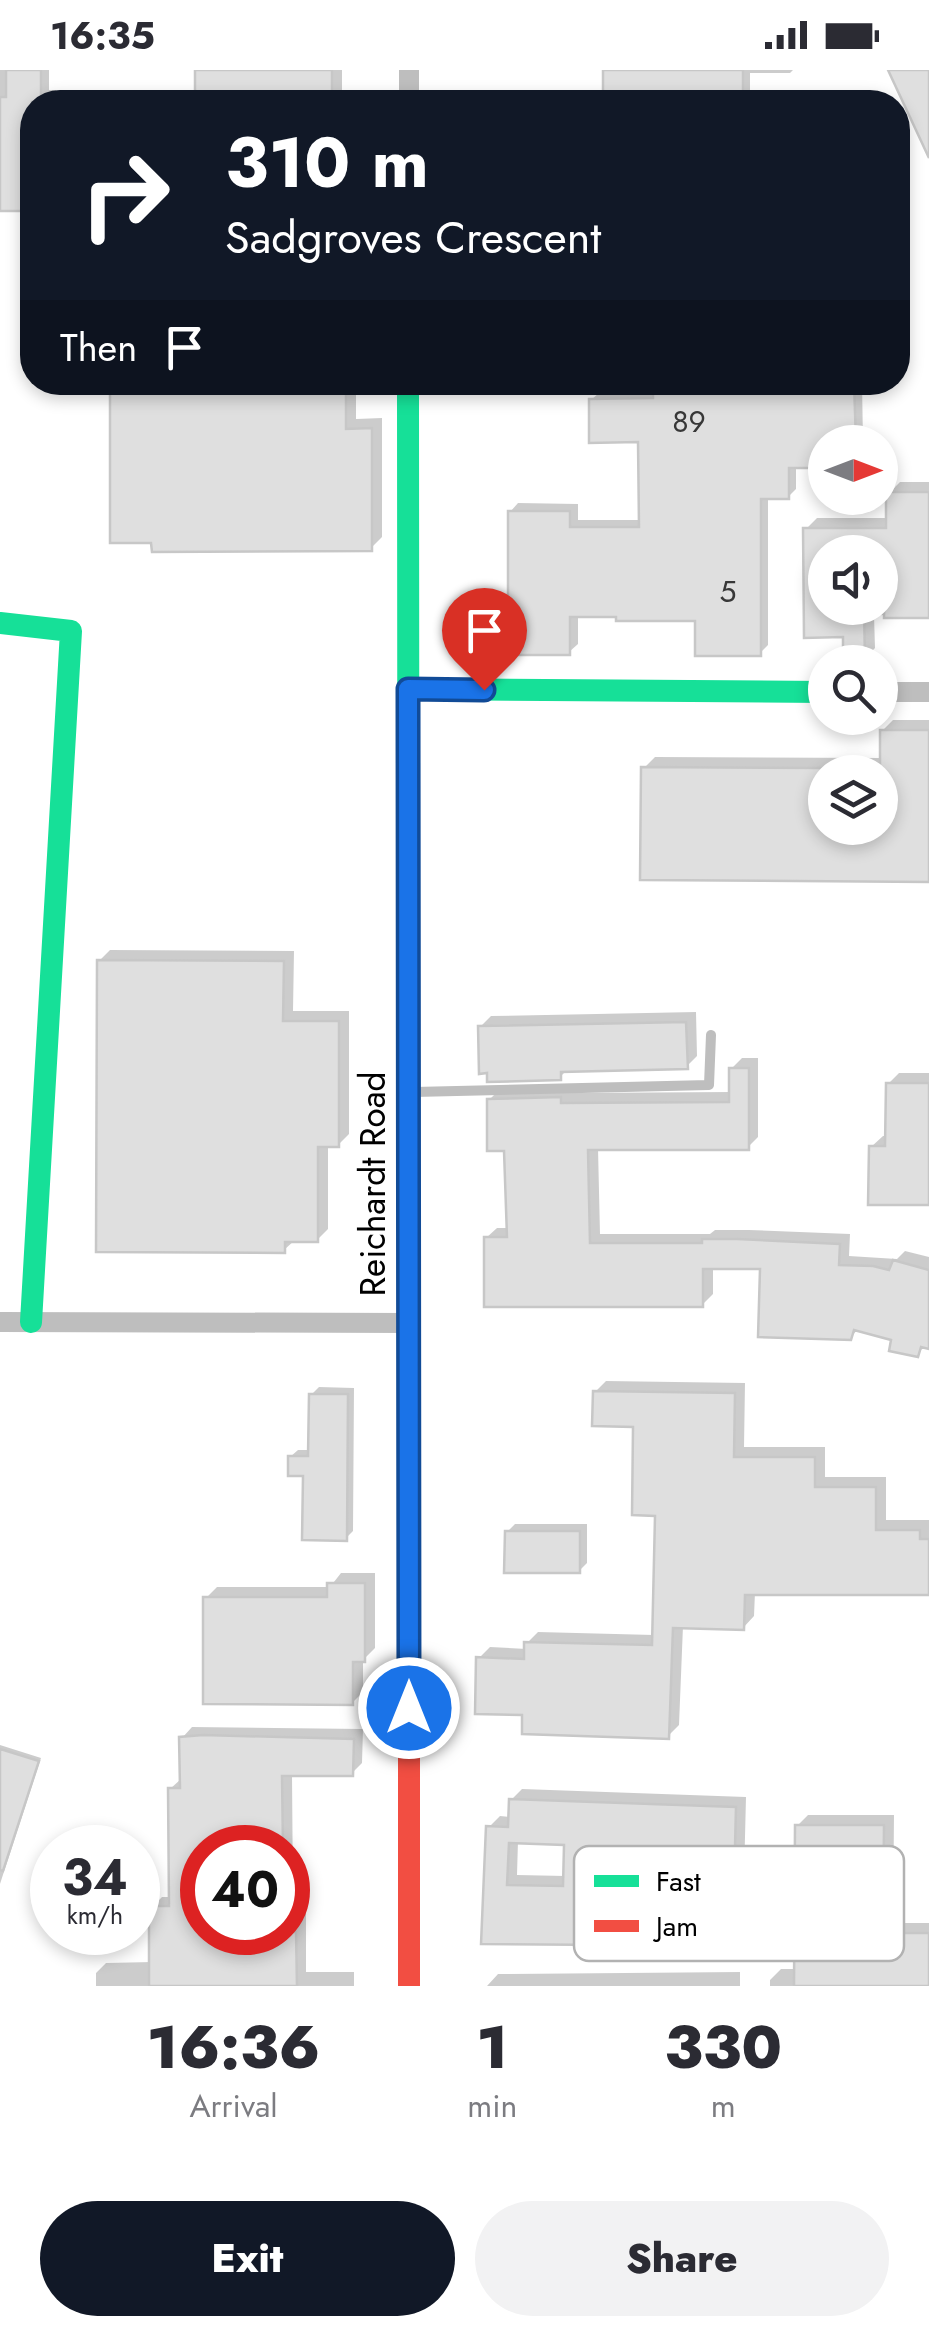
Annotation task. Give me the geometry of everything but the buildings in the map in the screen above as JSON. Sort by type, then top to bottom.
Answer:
[{"type":"street","name":"Reichardt Road","points":[[408,395],[409,1986]]},
{"type":"street","points":[[0,623],[71,630],[31,1322]]},
{"type":"street","points":[[408,689],[808,692]]},
{"type":"street","points":[[898,692],[929,692]]},
{"type":"street","points":[[0,1322],[408,1323]]},
{"type":"lane","points":[[408,1092],[709,1085],[711,1036]]},
{"type":"traffic: fast","points":[[408,395],[409,1643]]},
{"type":"traffic: fast","points":[[0,623],[71,631],[31,1322]]},
{"type":"traffic: fast","points":[[408,689],[808,692]]},
{"type":"traffic: jam","points":[[409,1643],[409,1986]]},
{"type":"route","points":[[409,1708],[408,689],[484,690]]}]
